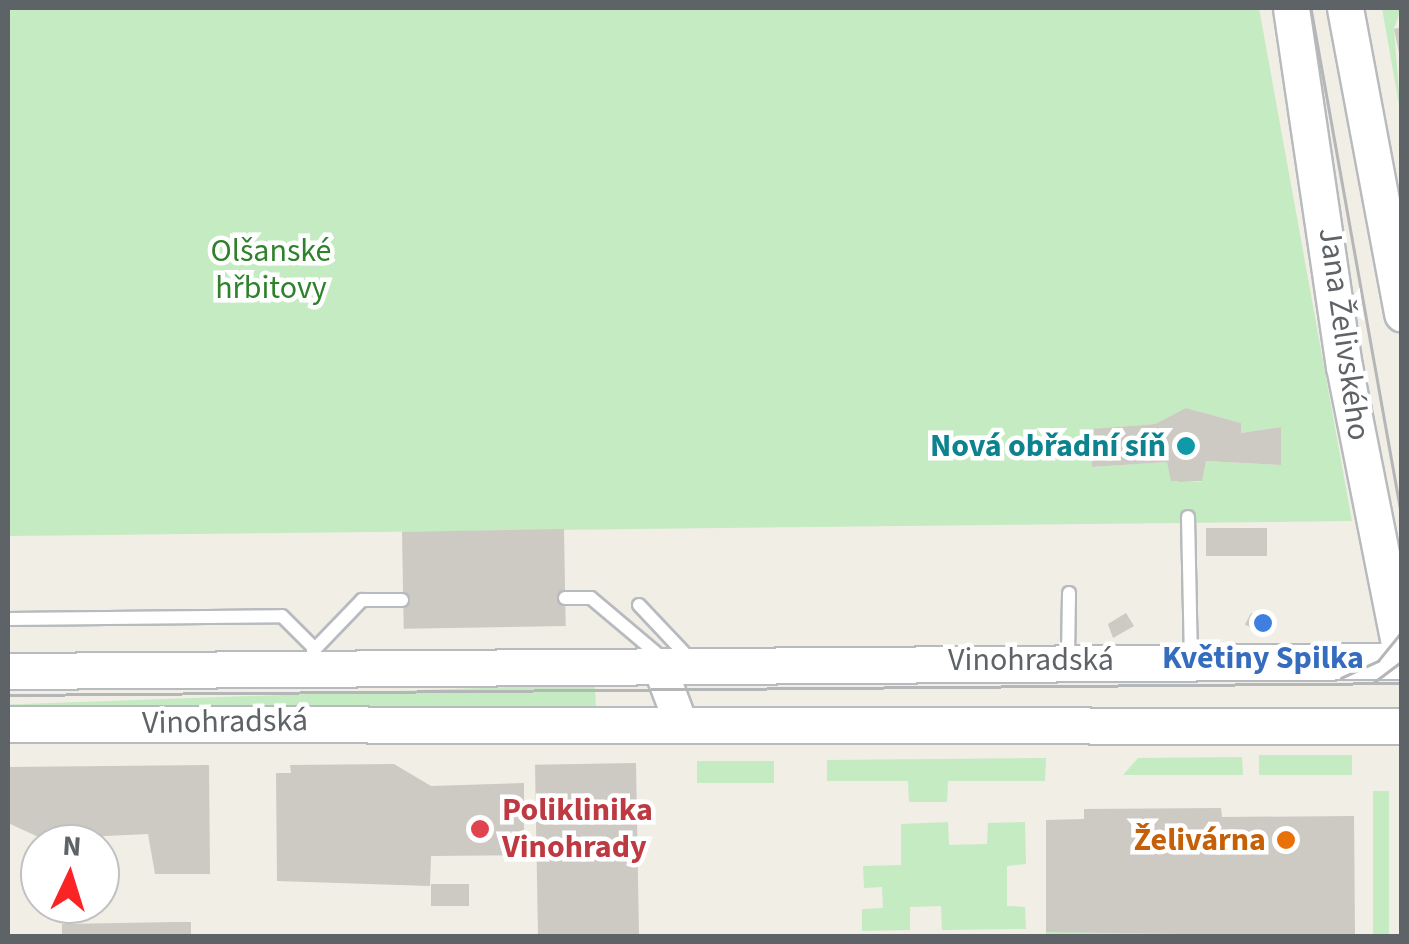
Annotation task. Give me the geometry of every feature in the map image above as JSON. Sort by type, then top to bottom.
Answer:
[{"type":"main road","name":"Jana Želivského","points":[[1291,8],[1344,366],[1402,660]]},
{"type":"main road","name":"Jana Želivského","points":[[1346,8],[1402,314]]},
{"type":"main road","name":"Vinohradská","points":[[8,671],[313,659],[677,666],[1068,658],[1191,663],[1402,660]]},
{"type":"main road","name":"Vinohradská","points":[[8,724],[1402,726]]},
{"type":"street","points":[[677,666],[682,726]]},
{"type":"lane","points":[[1188,517],[1191,663]]},
{"type":"lane","points":[[1068,658],[1070,594]]},
{"type":"lane","points":[[565,598],[591,598],[677,666]]},
{"type":"lane","points":[[8,620],[282,616],[313,659],[362,600],[402,600]]},
{"type":"lane","points":[[638,605],[677,666]]},
{"type":"green space","name":"Olšanské hřbitovy","points":[[8,8],[1259,8],[1352,521],[8,536]],"holes":[[[1186,408],[1241,423],[1241,433],[1280,427],[1281,465],[1206,461],[1201,482],[1174,482],[1167,462],[1092,467],[1092,429],[1155,424]]]},
{"type":"green space","points":[[1382,8],[1401,8],[1394,29],[1401,116]]},
{"type":"green space","points":[[595,684],[596,710],[11,730],[10,704]]},
{"type":"green space","points":[[1259,755],[1352,755],[1352,775],[1259,775]]},
{"type":"green space","points":[[1242,757],[1243,775],[1123,775],[1138,758]]},
{"type":"green space","points":[[1046,758],[1045,781],[948,781],[947,802],[909,802],[908,781],[827,781],[827,760]]},
{"type":"green space","points":[[697,761],[774,761],[774,783],[697,783]]},
{"type":"green space","points":[[1373,791],[1389,791],[1389,936],[1373,936]]},
{"type":"green space","points":[[948,822],[949,845],[987,844],[988,823],[1025,822],[1026,864],[1007,866],[1007,906],[1025,907],[1026,929],[942,930],[941,906],[910,907],[910,930],[862,931],[862,909],[883,908],[882,887],[864,888],[863,866],[901,865],[901,824]]},
{"type":"green space","points":[[1298,930],[1298,936],[1046,936],[1046,932]]},
{"type":"building","points":[[1402,27],[1402,58],[1400,58],[1394,29]]},
{"type":"building","name":"Nová obřadní síň","points":[[1186,408],[1241,423],[1241,433],[1281,427],[1281,465],[1206,461],[1202,481],[1181,482],[1171,481],[1167,462],[1092,467],[1091,429],[1155,424]]},
{"type":"building","points":[[1206,528],[1267,528],[1267,556],[1206,556]]},
{"type":"building","points":[[564,529],[566,626],[404,629],[402,532]]},
{"type":"building","points":[[1126,613],[1134,626],[1113,638],[1108,624]]},
{"type":"building","points":[[1251,613],[1272,624],[1266,636],[1245,624]]},
{"type":"building","points":[[636,763],[639,936],[538,936],[535,765]]},
{"type":"building","points":[[394,764],[431,786],[524,783],[524,855],[431,856],[430,886],[277,881],[276,773],[291,773],[290,765]]},
{"type":"building","points":[[209,765],[210,874],[155,874],[148,834],[120,835],[120,824],[20,824],[20,828],[8,823],[8,767]]},
{"type":"building","points":[[1221,808],[1222,817],[1354,816],[1355,936],[1046,932],[1046,820],[1084,819],[1084,809]]},
{"type":"building","points":[[431,884],[469,884],[469,906],[431,906]]},
{"type":"building","points":[[191,922],[191,936],[62,936],[62,924]]},
{"type":"tram line","points":[[1311,8],[1402,518]]},
{"type":"tram line","points":[[1341,678],[1378,661],[1402,631]]},
{"type":"tram line","points":[[1373,683],[1402,661]]},
{"type":"tram line","points":[[8,695],[1402,683]]},
{"type":"place","name":"Nová obřadní síň","points":[[1186,446]]},
{"type":"place","name":"Květiny Spilka","points":[[1263,623]]},
{"type":"place","name":"Poliklinika Vinohrady","points":[[480,829]]},
{"type":"place","name":"Želivárna","points":[[1286,840]]}]
